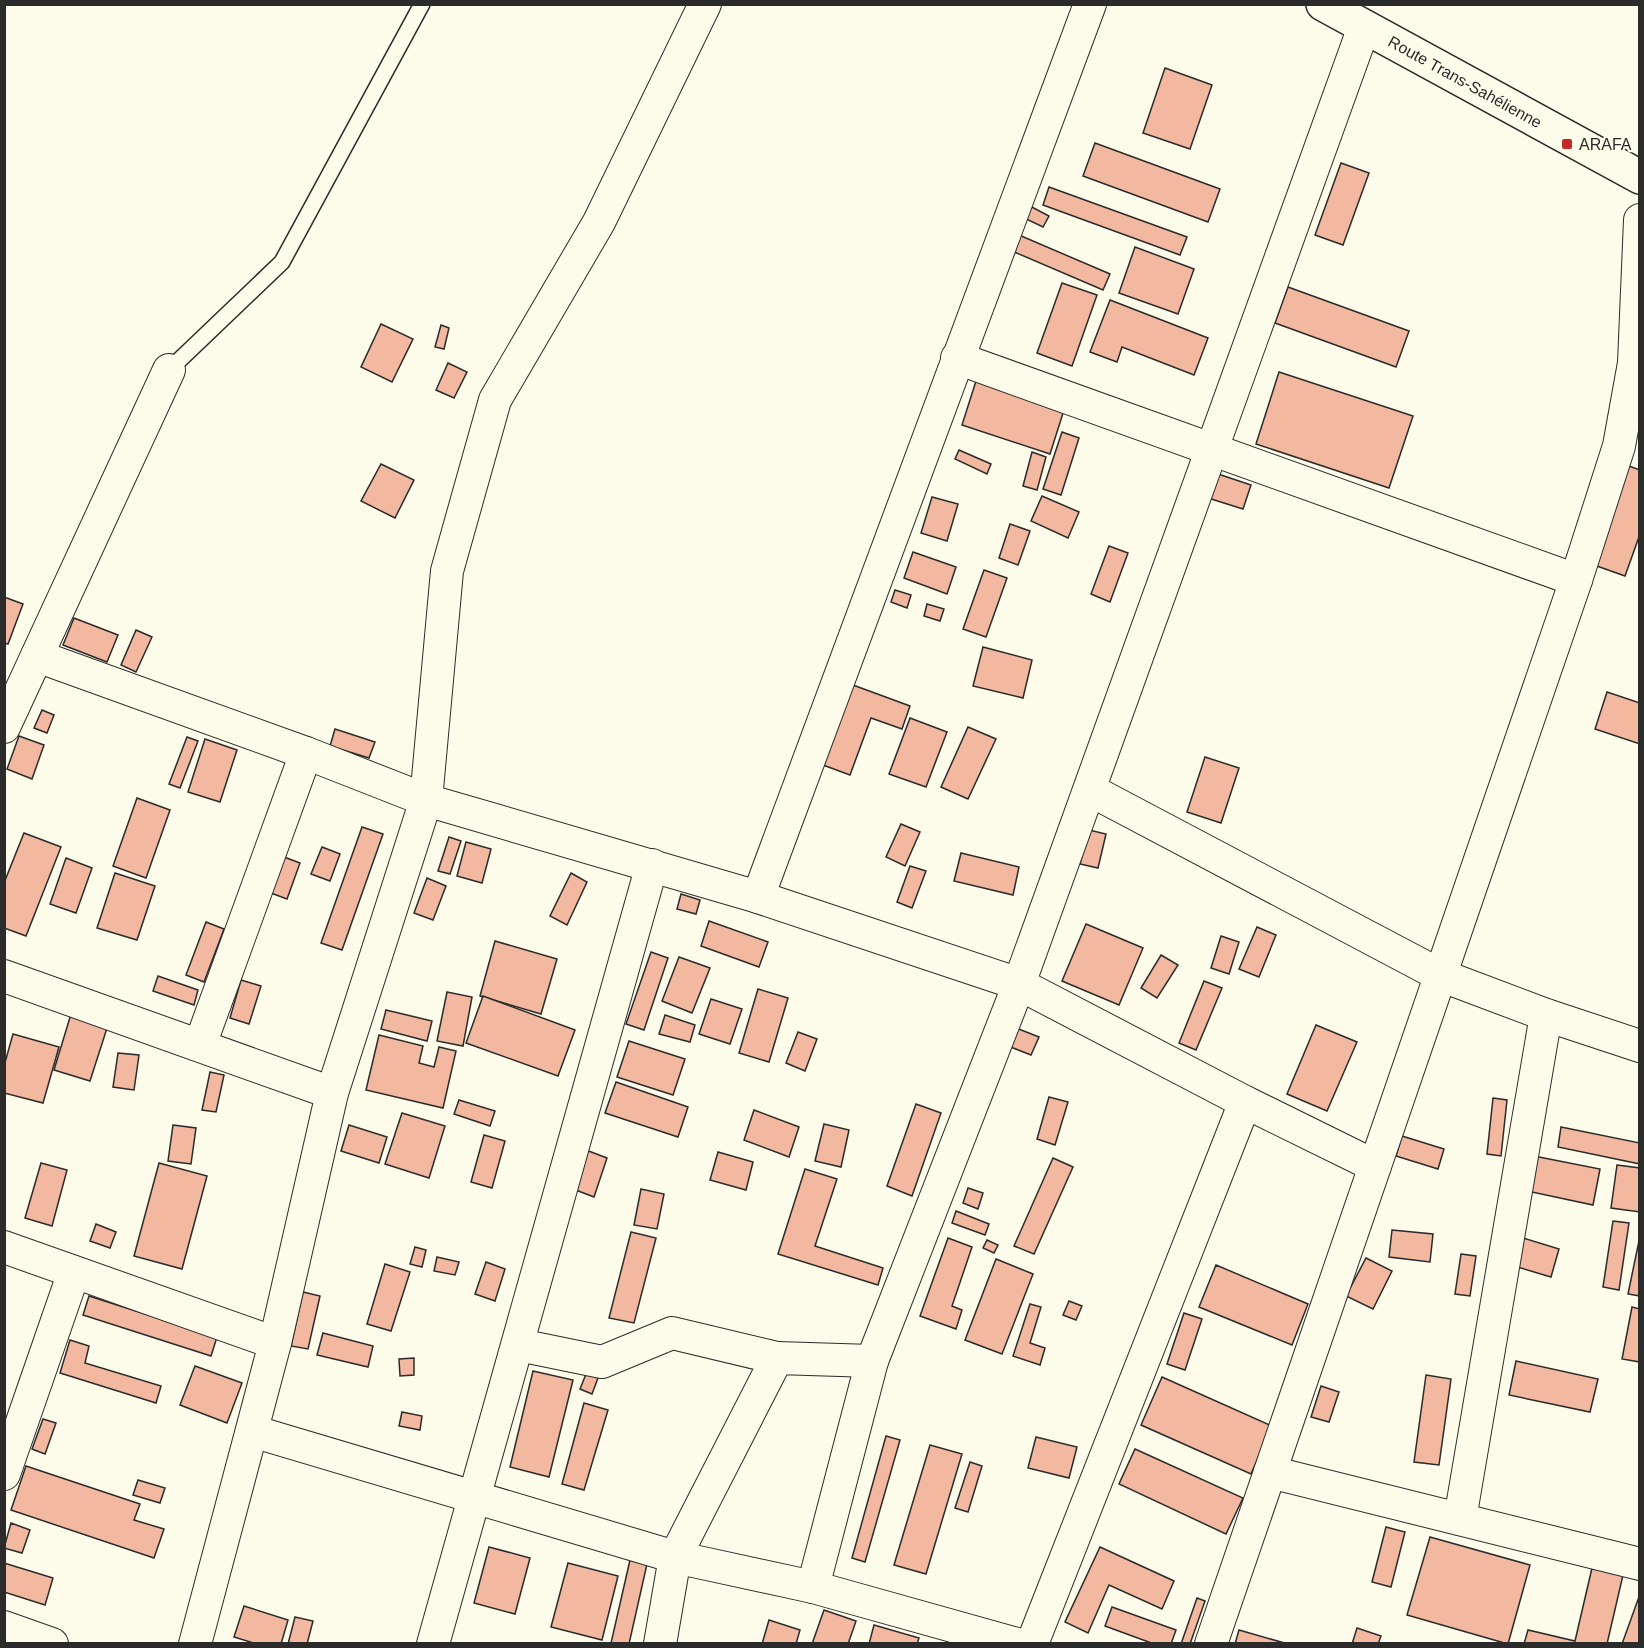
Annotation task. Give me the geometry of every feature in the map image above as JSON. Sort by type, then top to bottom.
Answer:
[{"type":"highway","name":"Route Trans-Sahélienne","points":[[1323,4],[1640,177]]},
{"type":"street","points":[[195,1644],[275,1343],[332,1093],[426,800],[447,571],[495,400],[599,222],[705,4]]},
{"type":"street","points":[[758,897],[1090,4]]},
{"type":"street","points":[[813,1587],[872,1361],[1019,984],[1364,27]]},
{"type":"street","points":[[1211,1644],[1576,580],[1619,446],[1634,363],[1640,220]]},
{"type":"street","points":[[957,358],[1576,580]]},
{"type":"street","points":[[4,727],[169,370]]},
{"type":"street","points":[[37,656],[306,753],[426,800],[758,897],[1019,984],[1245,1102],[1375,1166]]},
{"type":"street","points":[[200,1045],[306,753]]},
{"type":"street","points":[[1090,790],[1440,975],[1640,1047]]},
{"type":"street","points":[[433,1644],[519,1345],[652,865]]},
{"type":"street","points":[[4,975],[332,1093]]},
{"type":"street","points":[[1460,1519],[1546,1015]]},
{"type":"street","points":[[1032,1644],[1245,1102]]},
{"type":"street","points":[[4,1246],[275,1343]]},
{"type":"street","points":[[4,1474],[74,1272]]},
{"type":"street","points":[[519,1345],[602,1362],[672,1333],[777,1358],[872,1361]]},
{"type":"street","points":[[660,1644],[675,1557],[777,1358]]},
{"type":"street","points":[[252,1431],[675,1557],[813,1587],[1017,1644]]},
{"type":"street","points":[[1270,1472],[1640,1564]]},
{"type":"street","points":[[4,1627],[52,1644]]},
{"type":"lane","points":[[169,370],[282,262],[422,4]]},
{"type":"building","points":[[1165,68],[1212,85],[1190,149],[1143,133]]},
{"type":"building","points":[[1095,143],[1220,189],[1208,222],[1083,176]]},
{"type":"building","points":[[1341,163],[1369,173],[1343,245],[1315,235]]},
{"type":"building","points":[[1049,187],[1187,237],[1180,255],[1043,205]]},
{"type":"building","points":[[1028,205],[1049,216],[1043,227],[1022,217]]},
{"type":"building","points":[[1019,235],[1110,274],[1103,290],[1012,251]]},
{"type":"building","points":[[1135,247],[1194,269],[1178,314],[1119,293]]},
{"type":"building","points":[[1062,283],[1097,295],[1072,366],[1037,353]]},
{"type":"building","points":[[1288,287],[1409,331],[1396,367],[1275,323]]},
{"type":"building","points":[[1110,300],[1208,338],[1194,375],[1122,347],[1117,362],[1090,352]]},
{"type":"building","points":[[381,324],[413,339],[392,382],[361,367]]},
{"type":"building","points":[[441,325],[449,328],[444,349],[435,347]]},
{"type":"building","points":[[448,363],[467,372],[454,398],[436,390]]},
{"type":"building","points":[[1279,372],[1413,416],[1389,488],[1256,444]]},
{"type":"building","points":[[976,381],[1064,410],[1050,454],[962,425]]},
{"type":"building","points":[[1062,432],[1079,438],[1061,495],[1043,489]]},
{"type":"building","points":[[959,450],[991,464],[987,474],[955,459]]},
{"type":"building","points":[[1032,452],[1046,457],[1037,490],[1023,486]]},
{"type":"building","points":[[381,464],[414,480],[395,518],[361,501]]},
{"type":"building","points":[[1629,466],[1640,470],[1640,534],[1625,576],[1594,565]]},
{"type":"building","points":[[1215,473],[1251,485],[1243,509],[1208,498]]},
{"type":"building","points":[[1042,496],[1079,512],[1068,538],[1031,521]]},
{"type":"building","points":[[932,497],[958,504],[947,541],[921,533]]},
{"type":"building","points":[[1010,524],[1030,531],[1018,565],[999,558]]},
{"type":"building","points":[[1109,546],[1128,553],[1110,602],[1091,594]]},
{"type":"building","points":[[913,552],[956,567],[947,594],[904,578]]},
{"type":"building","points":[[984,570],[1007,578],[986,637],[963,629]]},
{"type":"building","points":[[895,590],[911,595],[907,608],[891,602]]},
{"type":"building","points":[[4,597],[23,604],[8,644],[4,643]]},
{"type":"building","points":[[927,604],[944,609],[940,621],[924,616]]},
{"type":"building","points":[[74,618],[118,635],[107,662],[63,645]]},
{"type":"building","points":[[136,630],[152,637],[136,672],[121,665]]},
{"type":"building","points":[[983,647],[1032,660],[1023,698],[973,686]]},
{"type":"building","points":[[853,685],[910,706],[902,729],[871,718],[850,775],[823,765]]},
{"type":"building","points":[[1607,692],[1640,703],[1640,744],[1595,729]]},
{"type":"building","points":[[42,710],[54,715],[47,733],[34,728]]},
{"type":"building","points":[[910,718],[947,732],[926,787],[889,774]]},
{"type":"building","points":[[968,727],[996,739],[968,799],[941,787]]},
{"type":"building","points":[[335,729],[375,742],[369,758],[330,746]]},
{"type":"building","points":[[19,736],[44,745],[32,779],[7,769]]},
{"type":"building","points":[[187,737],[198,741],[180,788],[169,784]]},
{"type":"building","points":[[205,739],[237,750],[220,802],[188,792]]},
{"type":"building","points":[[1205,757],[1239,768],[1221,823],[1187,812]]},
{"type":"building","points":[[137,798],[170,810],[146,878],[113,866]]},
{"type":"building","points":[[901,824],[920,832],[905,866],[886,857]]},
{"type":"building","points":[[362,827],[383,834],[342,950],[321,943]]},
{"type":"building","points":[[1089,830],[1106,834],[1098,868],[1080,864]]},
{"type":"building","points":[[24,833],[61,847],[26,936],[4,928],[4,883]]},
{"type":"building","points":[[449,837],[461,841],[450,874],[438,871]]},
{"type":"building","points":[[466,842],[491,849],[482,883],[457,876]]},
{"type":"building","points":[[322,847],[340,854],[330,881],[311,874]]},
{"type":"building","points":[[961,853],[1019,867],[1013,895],[954,881]]},
{"type":"building","points":[[284,857],[300,863],[287,899],[271,893]]},
{"type":"building","points":[[66,858],[92,868],[76,913],[50,904]]},
{"type":"building","points":[[910,866],[926,871],[912,908],[897,902]]},
{"type":"building","points":[[115,873],[155,886],[137,940],[97,928]]},
{"type":"building","points":[[571,873],[587,882],[567,925],[550,916]]},
{"type":"building","points":[[427,878],[446,886],[433,920],[414,913]]},
{"type":"building","points":[[681,894],[700,900],[696,914],[677,909]]},
{"type":"building","points":[[709,921],[768,942],[759,967],[701,946]]},
{"type":"building","points":[[206,922],[224,929],[204,982],[186,975]]},
{"type":"building","points":[[1086,924],[1143,948],[1119,1005],[1062,981]]},
{"type":"building","points":[[1257,927],[1276,935],[1259,977],[1239,969]]},
{"type":"building","points":[[1221,936],[1239,942],[1229,974],[1211,968]]},
{"type":"building","points":[[495,941],[557,959],[541,1014],[480,996]]},
{"type":"building","points":[[651,952],[668,958],[644,1030],[626,1024]]},
{"type":"building","points":[[1161,955],[1178,965],[1157,998],[1141,988]]},
{"type":"building","points":[[679,957],[710,968],[692,1013],[662,1001]]},
{"type":"building","points":[[158,976],[198,990],[194,1005],[153,991]]},
{"type":"building","points":[[241,980],[261,986],[249,1024],[230,1018]]},
{"type":"building","points":[[1204,981],[1222,988],[1196,1050],[1179,1043]]},
{"type":"building","points":[[758,989],[788,998],[769,1062],[739,1053]]},
{"type":"building","points":[[447,992],[472,997],[463,1046],[437,1041]]},
{"type":"building","points":[[483,996],[575,1030],[558,1076],[466,1043]]},
{"type":"building","points":[[711,999],[742,1009],[730,1044],[699,1034]]},
{"type":"building","points":[[386,1010],[432,1021],[427,1041],[381,1029]]},
{"type":"building","points":[[71,1014],[108,1025],[90,1081],[54,1070]]},
{"type":"building","points":[[665,1015],[695,1025],[690,1042],[659,1034]]},
{"type":"building","points":[[1316,1025],[1357,1042],[1327,1111],[1287,1094]]},
{"type":"building","points":[[1016,1028],[1039,1037],[1031,1055],[1008,1046]]},
{"type":"building","points":[[798,1032],[817,1039],[805,1071],[786,1063]]},
{"type":"building","points":[[13,1034],[59,1047],[43,1103],[4,1093],[4,1066]]},
{"type":"building","points":[[379,1035],[423,1046],[419,1063],[434,1067],[439,1047],[456,1051],[443,1108],[366,1090]]},
{"type":"building","points":[[629,1041],[685,1059],[673,1095],[617,1077]]},
{"type":"building","points":[[118,1053],[139,1055],[134,1090],[113,1087]]},
{"type":"building","points":[[210,1072],[224,1075],[216,1112],[202,1110]]},
{"type":"building","points":[[616,1082],[688,1107],[678,1137],[605,1113]]},
{"type":"building","points":[[1049,1097],[1068,1102],[1055,1145],[1037,1139]]},
{"type":"building","points":[[1493,1098],[1507,1100],[1501,1156],[1487,1154]]},
{"type":"building","points":[[459,1100],[495,1111],[490,1126],[454,1114]]},
{"type":"building","points":[[916,1104],[941,1113],[912,1196],[887,1186]]},
{"type":"building","points":[[754,1110],[799,1127],[789,1157],[744,1140]]},
{"type":"building","points":[[402,1113],[445,1126],[429,1178],[385,1164]]},
{"type":"building","points":[[824,1124],[849,1130],[841,1167],[815,1161]]},
{"type":"building","points":[[173,1125],[196,1128],[191,1164],[168,1161]]},
{"type":"building","points":[[349,1125],[387,1137],[379,1163],[341,1151]]},
{"type":"building","points":[[1561,1127],[1640,1143],[1640,1164],[1558,1147]]},
{"type":"building","points":[[484,1135],[505,1141],[492,1188],[471,1182]]},
{"type":"building","points":[[1402,1136],[1444,1149],[1438,1169],[1396,1156]]},
{"type":"building","points":[[586,1150],[607,1158],[594,1197],[573,1189]]},
{"type":"building","points":[[718,1152],[753,1162],[746,1190],[710,1180]]},
{"type":"building","points":[[1534,1156],[1600,1169],[1593,1205],[1527,1191]]},
{"type":"building","points":[[1053,1158],[1073,1167],[1034,1254],[1014,1246]]},
{"type":"building","points":[[41,1163],[67,1170],[52,1226],[25,1218]]},
{"type":"building","points":[[159,1163],[207,1176],[182,1269],[134,1256]]},
{"type":"building","points":[[1617,1165],[1640,1168],[1640,1212],[1611,1208]]},
{"type":"building","points":[[805,1169],[837,1179],[815,1246],[883,1268],[878,1285],[778,1254]]},
{"type":"building","points":[[968,1188],[983,1193],[978,1209],[963,1203]]},
{"type":"building","points":[[641,1189],[664,1194],[657,1229],[634,1225]]},
{"type":"building","points":[[956,1211],[989,1224],[985,1235],[952,1223]]},
{"type":"building","points":[[1613,1221],[1629,1223],[1619,1290],[1603,1287]]},
{"type":"building","points":[[96,1224],[116,1232],[110,1248],[90,1241]]},
{"type":"building","points":[[1392,1230],[1433,1234],[1430,1262],[1389,1257]]},
{"type":"building","points":[[631,1232],[656,1238],[634,1323],[609,1318]]},
{"type":"building","points":[[1640,1236],[1640,1296],[1628,1294]]},
{"type":"building","points":[[948,1238],[972,1247],[952,1306],[962,1310],[956,1329],[920,1316]]},
{"type":"building","points":[[1523,1238],[1559,1249],[1551,1277],[1514,1266]]},
{"type":"building","points":[[987,1240],[998,1245],[994,1253],[983,1248]]},
{"type":"building","points":[[415,1247],[426,1250],[422,1267],[410,1264]]},
{"type":"building","points":[[1461,1254],[1476,1256],[1470,1296],[1455,1294]]},
{"type":"building","points":[[437,1257],[459,1262],[455,1275],[434,1271]]},
{"type":"building","points":[[1366,1258],[1392,1271],[1373,1309],[1346,1296]]},
{"type":"building","points":[[996,1259],[1033,1274],[1002,1354],[965,1340]]},
{"type":"building","points":[[486,1262],[505,1269],[495,1301],[475,1294]]},
{"type":"building","points":[[385,1264],[410,1272],[391,1331],[367,1324]]},
{"type":"building","points":[[1216,1265],[1308,1304],[1292,1345],[1199,1307]]},
{"type":"building","points":[[303,1292],[320,1296],[308,1349],[291,1346]]},
{"type":"building","points":[[89,1296],[217,1337],[211,1356],[83,1315]]},
{"type":"building","points":[[1069,1301],[1082,1306],[1076,1320],[1063,1315]]},
{"type":"building","points":[[1030,1304],[1041,1307],[1030,1343],[1045,1348],[1040,1365],[1013,1356]]},
{"type":"building","points":[[1632,1307],[1640,1309],[1640,1362],[1622,1359]]},
{"type":"building","points":[[1184,1313],[1202,1319],[1185,1370],[1167,1364]]},
{"type":"building","points":[[323,1333],[373,1346],[368,1367],[317,1355]]},
{"type":"building","points":[[70,1340],[89,1346],[85,1363],[161,1386],[156,1403],[60,1373]]},
{"type":"building","points":[[414,1358],[414,1375],[400,1376],[399,1359]]},
{"type":"building","points":[[1516,1361],[1598,1379],[1590,1412],[1509,1395]]},
{"type":"building","points":[[195,1366],[242,1383],[227,1423],[180,1405]]},
{"type":"building","points":[[533,1371],[573,1380],[549,1477],[510,1467]]},
{"type":"building","points":[[586,1374],[598,1378],[592,1394],[580,1389]]},
{"type":"building","points":[[1426,1375],[1451,1379],[1439,1465],[1414,1462]]},
{"type":"building","points":[[1162,1377],[1272,1426],[1251,1474],[1141,1425]]},
{"type":"building","points":[[1321,1386],[1339,1392],[1329,1422],[1311,1417]]},
{"type":"building","points":[[584,1403],[608,1410],[584,1490],[562,1484]]},
{"type":"building","points":[[402,1412],[422,1416],[420,1430],[399,1426]]},
{"type":"building","points":[[43,1419],[56,1423],[45,1454],[32,1449]]},
{"type":"building","points":[[886,1436],[900,1440],[865,1562],[852,1558]]},
{"type":"building","points":[[1036,1437],[1077,1447],[1069,1478],[1028,1468]]},
{"type":"building","points":[[930,1445],[962,1454],[926,1574],[894,1565]]},
{"type":"building","points":[[1135,1449],[1243,1498],[1226,1534],[1119,1484]]},
{"type":"building","points":[[970,1462],[982,1466],[968,1512],[955,1508]]},
{"type":"building","points":[[26,1466],[140,1504],[134,1520],[164,1529],[154,1558],[11,1510]]},
{"type":"building","points":[[138,1480],[165,1488],[160,1503],[133,1495]]},
{"type":"building","points":[[11,1523],[30,1530],[22,1553],[4,1548]]},
{"type":"building","points":[[1386,1527],[1405,1532],[1391,1587],[1372,1582]]},
{"type":"building","points":[[1430,1537],[1530,1565],[1508,1644],[1407,1615]]},
{"type":"building","points":[[489,1547],[530,1558],[515,1614],[474,1603]]},
{"type":"building","points":[[1100,1547],[1174,1581],[1162,1609],[1109,1585],[1088,1633],[1065,1622]]},
{"type":"building","points":[[630,1560],[647,1564],[629,1644],[613,1644],[611,1643]]},
{"type":"building","points":[[4,1563],[53,1578],[45,1605],[4,1592]]},
{"type":"building","points":[[568,1563],[618,1576],[602,1640],[551,1627]]},
{"type":"building","points":[[1592,1568],[1623,1575],[1607,1644],[1524,1644],[1528,1630],[1575,1641]]},
{"type":"building","points":[[1640,1594],[1640,1644],[1622,1644]]},
{"type":"building","points":[[1197,1598],[1205,1601],[1190,1644],[1181,1644]]},
{"type":"building","points":[[244,1606],[288,1620],[281,1644],[257,1644],[234,1637]]},
{"type":"building","points":[[1112,1607],[1176,1630],[1171,1644],[1154,1644],[1105,1626]]},
{"type":"building","points":[[824,1610],[856,1621],[848,1644],[812,1644]]},
{"type":"building","points":[[295,1617],[313,1621],[307,1644],[288,1644]]},
{"type":"building","points":[[769,1620],[800,1630],[796,1644],[762,1644]]},
{"type":"building","points":[[874,1625],[919,1638],[917,1644],[869,1644]]},
{"type":"building","points":[[1357,1628],[1381,1636],[1378,1644],[1352,1644]]},
{"type":"building","points":[[1239,1630],[1288,1644],[1235,1644]]},
{"type":"place","name":"ARAFA","points":[[1567,144]]}]
